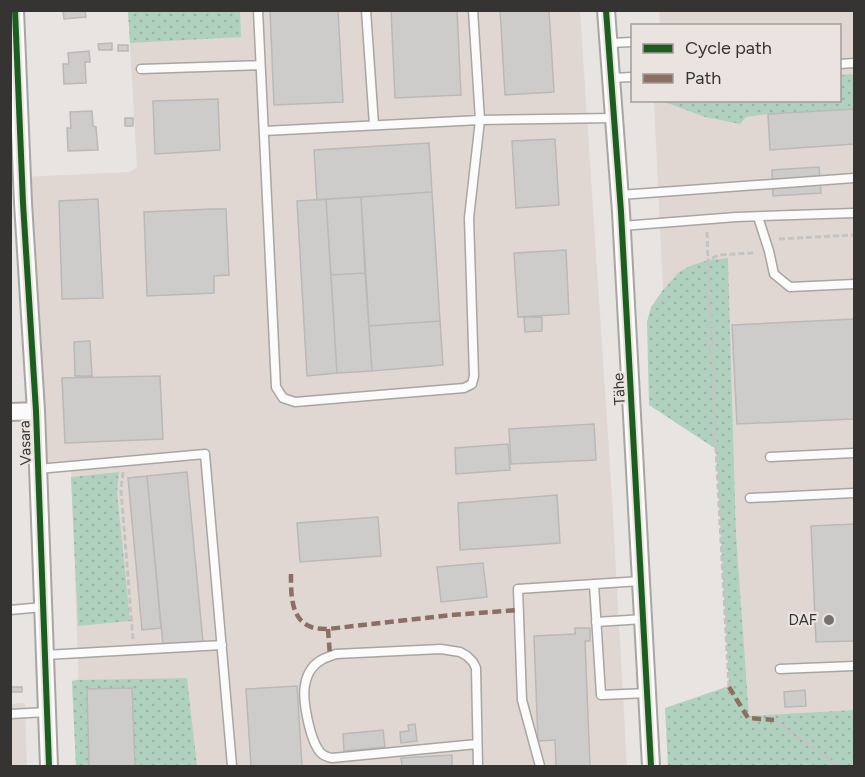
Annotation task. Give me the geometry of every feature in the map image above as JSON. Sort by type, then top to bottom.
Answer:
[{"type":"street","name":"Vasara","points":[[15,10],[17,203],[36,411],[49,766]]},
{"type":"street","name":"Tähe","points":[[606,10],[620,195],[651,766]]},
{"type":"street","points":[[10,412],[36,411]]},
{"type":"lane","points":[[258,10],[276,387],[283,398],[295,402],[464,388],[471,384],[474,376],[469,218],[480,120],[473,10]]},
{"type":"lane","points":[[366,10],[374,125]]},
{"type":"lane","points":[[609,43],[631,42]]},
{"type":"lane","points":[[141,69],[260,64]]},
{"type":"lane","points":[[611,78],[631,77]]},
{"type":"lane","points":[[264,131],[480,120],[614,118]]},
{"type":"lane","points":[[620,195],[855,178]]},
{"type":"lane","points":[[621,226],[855,213]]},
{"type":"lane","points":[[758,217],[774,274],[790,287],[855,285]]},
{"type":"lane","points":[[770,457],[855,453]]},
{"type":"lane","points":[[38,469],[205,454],[232,766]]},
{"type":"lane","points":[[750,498],[855,493]]},
{"type":"lane","points":[[540,766],[522,700],[518,589],[642,581]]},
{"type":"lane","points":[[594,584],[600,695],[648,693]]},
{"type":"lane","points":[[10,610],[44,607]]},
{"type":"lane","points":[[596,622],[644,620]]},
{"type":"lane","points":[[45,655],[222,645]]},
{"type":"lane","points":[[477,744],[326,757],[314,743],[306,707],[305,686],[310,669],[320,660],[336,654],[441,649],[460,652],[473,662],[476,668],[478,766]]},
{"type":"lane","points":[[780,669],[855,666]]},
{"type":"lane","points":[[10,714],[48,712]]},
{"type":"path","points":[[706,220],[729,687]]},
{"type":"path","points":[[708,260],[718,255],[752,253],[778,239],[855,235]]},
{"type":"path","points":[[124,462],[121,490],[134,650]]},
{"type":"path","points":[[774,720],[840,766]]},
{"type":"shaded area","points":[[128,11],[580,11],[627,766],[76,766],[72,681],[78,679],[78,662],[71,467],[38,469],[22,177],[130,172],[137,167]]},
{"type":"shaded area","points":[[659,11],[854,11],[854,710],[749,717],[736,534],[728,259],[708,260],[679,272],[663,290],[654,102],[841,102],[841,24],[660,24]]},
{"type":"shaded area","points":[[25,703],[27,766],[11,766],[11,704]]},
{"type":"green space","points":[[128,11],[240,11],[241,37],[130,43]]},
{"type":"green space","points":[[854,74],[854,109],[768,114],[746,117],[740,124],[705,117],[665,102],[841,102],[841,75]]},
{"type":"green space","points":[[728,258],[736,534],[749,716],[854,710],[854,766],[668,766],[665,708],[729,686],[716,449],[649,405],[647,322],[651,307],[679,272],[708,260]]},
{"type":"green space","points":[[119,472],[117,492],[130,621],[78,626],[71,477]]},
{"type":"green space","points":[[187,678],[197,766],[76,766],[72,681]]},
{"type":"building","points":[[63,10],[85,10],[86,17],[64,19]]},
{"type":"building","points":[[270,10],[338,10],[343,102],[274,105]]},
{"type":"building","points":[[391,10],[457,10],[461,95],[395,98]]},
{"type":"building","points":[[500,10],[549,10],[554,92],[505,95]]},
{"type":"building","points":[[112,43],[112,50],[99,50],[98,44]]},
{"type":"building","points":[[118,45],[128,45],[128,51],[118,51]]},
{"type":"building","points":[[89,51],[90,62],[85,62],[86,83],[64,84],[63,64],[69,64],[68,53]]},
{"type":"building","points":[[218,99],[220,150],[155,154],[153,101]]},
{"type":"building","points":[[854,109],[854,144],[770,150],[768,114]]},
{"type":"building","points":[[92,111],[98,150],[68,151],[67,128],[71,128],[70,112]]},
{"type":"building","points":[[125,118],[133,118],[133,126],[125,126]]},
{"type":"building","points":[[555,139],[559,205],[516,208],[512,141]]},
{"type":"building","points":[[429,143],[432,192],[317,200],[314,150]]},
{"type":"building","points":[[819,167],[821,193],[773,196],[772,170]]},
{"type":"building","points":[[432,192],[440,321],[369,326],[361,197]]},
{"type":"building","points":[[361,197],[365,273],[331,275],[326,199]]},
{"type":"building","points":[[98,199],[103,298],[62,299],[59,201]]},
{"type":"building","points":[[326,199],[337,373],[307,376],[297,201]]},
{"type":"building","points":[[226,209],[229,275],[214,276],[214,293],[147,296],[144,212]]},
{"type":"building","points":[[566,250],[569,314],[518,317],[514,253]]},
{"type":"building","points":[[365,273],[372,371],[337,373],[331,275]]},
{"type":"building","points":[[524,317],[542,317],[542,331],[525,332]]},
{"type":"building","points":[[854,319],[854,419],[737,424],[732,325]]},
{"type":"building","points":[[440,321],[443,365],[372,371],[369,326]]},
{"type":"building","points":[[90,341],[92,376],[75,376],[74,342]]},
{"type":"building","points":[[160,376],[163,439],[65,443],[62,378]]},
{"type":"building","points":[[594,424],[596,460],[511,464],[509,429]]},
{"type":"building","points":[[508,444],[510,470],[456,474],[455,448]]},
{"type":"building","points":[[187,472],[203,642],[163,645],[147,476]]},
{"type":"building","points":[[147,476],[161,628],[142,630],[128,478]]},
{"type":"building","points":[[557,495],[560,543],[460,550],[458,503]]},
{"type":"building","points":[[378,517],[381,556],[300,562],[297,523]]},
{"type":"building","points":[[854,524],[854,641],[816,642],[811,526]]},
{"type":"building","points":[[483,563],[487,597],[441,602],[437,567]]},
{"type":"building","points":[[575,628],[590,628],[590,641],[585,641],[590,766],[556,766],[555,740],[538,741],[534,636],[575,634]]},
{"type":"building","points":[[297,686],[302,766],[251,766],[246,689]]},
{"type":"building","points":[[10,687],[22,687],[22,692],[10,692]]},
{"type":"building","points":[[132,688],[135,766],[89,766],[87,689]]},
{"type":"building","points":[[805,690],[806,706],[785,707],[784,692]]},
{"type":"building","points":[[415,724],[417,741],[401,743],[400,732],[409,731],[408,725]]},
{"type":"building","points":[[383,730],[385,747],[344,751],[343,734]]},
{"type":"building","points":[[452,755],[452,766],[402,766],[401,758]]},
{"type":"marked path","points":[[291,574],[295,611],[303,622],[316,628],[328,629],[518,610]]},
{"type":"marked path","points":[[328,629],[330,656]]},
{"type":"marked path","points":[[729,687],[748,718],[774,720]]},
{"type":"cycle path","points":[[15,10],[23,203],[36,411],[49,766]]},
{"type":"cycle path","points":[[606,10],[621,212],[651,766]]},
{"type":"place","name":"DAF","points":[[829,620]]}]
